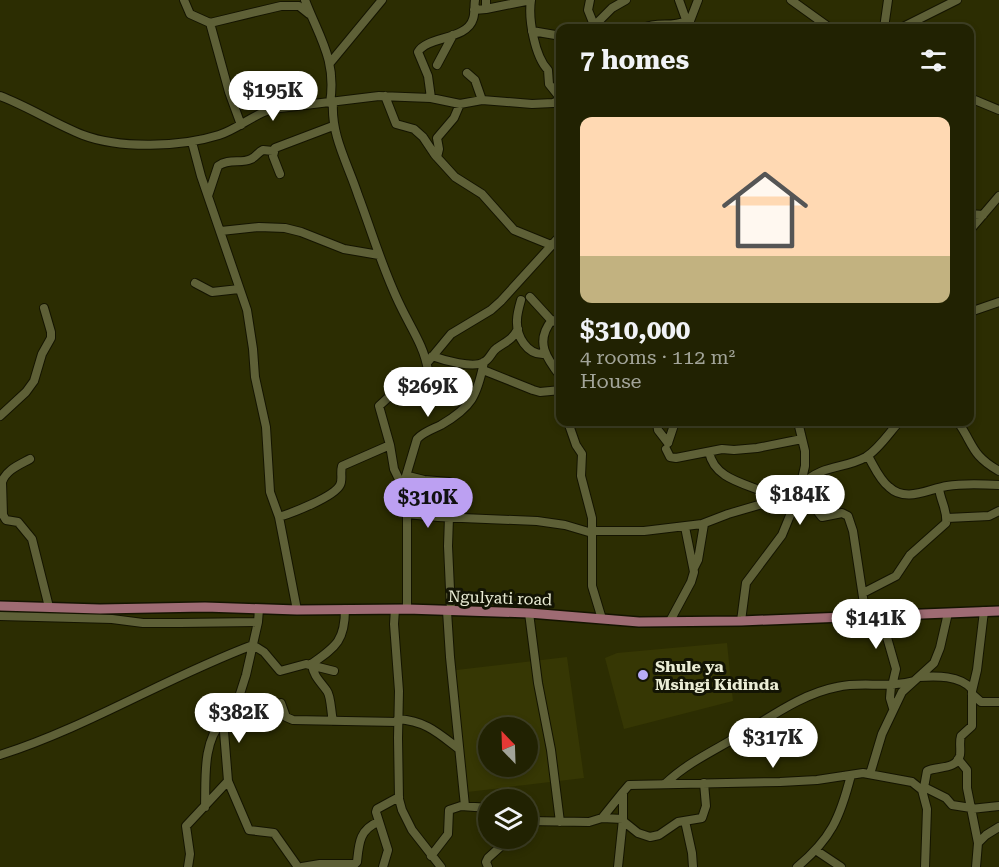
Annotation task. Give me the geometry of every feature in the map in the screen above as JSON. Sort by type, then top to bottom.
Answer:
[{"type":"main road","name":"Ngulyati road","points":[[0,606],[297,610],[407,609],[529,613],[639,622],[741,621],[999,611]]},
{"type":"street","points":[[184,0],[190,14],[210,23],[281,6],[299,6],[312,17]]},
{"type":"street","points":[[305,0],[324,39],[330,63],[333,126],[393,291],[430,359]]},
{"type":"street","points":[[330,63],[382,0]]},
{"type":"street","points":[[431,98],[427,70],[418,52],[424,46],[453,35],[470,25],[474,18],[475,0]]},
{"type":"street","points":[[486,0],[486,9]]},
{"type":"street","points":[[474,9],[486,9],[531,0],[532,31],[539,53],[548,70],[549,84],[556,93]]},
{"type":"street","points":[[590,0],[588,10],[592,24]]},
{"type":"street","points":[[597,24],[612,8],[626,0]]},
{"type":"street","points":[[679,0],[688,24]]},
{"type":"street","points":[[688,24],[698,0]]},
{"type":"street","points":[[791,0],[824,24]]},
{"type":"street","points":[[885,24],[888,0]]},
{"type":"street","points":[[909,24],[957,0]]},
{"type":"street","points":[[210,23],[229,92],[241,125]]},
{"type":"street","points":[[532,31],[556,35]]},
{"type":"street","points":[[437,65],[453,35]]},
{"type":"street","points":[[467,73],[475,80],[482,100]]},
{"type":"street","points":[[0,96],[83,135],[99,140],[146,144],[192,142],[225,133],[256,114],[272,109],[385,96],[431,98],[460,104],[482,100],[532,104],[556,102]]},
{"type":"street","points":[[385,96],[396,124],[414,129],[423,137],[455,177],[482,194],[514,230],[551,245]]},
{"type":"street","points":[[974,100],[999,110]]},
{"type":"street","points":[[437,157],[439,149],[437,138],[454,118],[460,104]]},
{"type":"street","points":[[208,196],[218,166],[221,164],[233,160],[250,160],[263,150],[273,151],[275,148],[333,126]]},
{"type":"street","points":[[192,142],[201,176],[247,310],[255,376],[266,428],[270,492],[279,517],[297,610]]},
{"type":"street","points":[[273,151],[280,174]]},
{"type":"street","points":[[974,225],[999,196]]},
{"type":"street","points":[[974,214],[983,215]]},
{"type":"street","points":[[221,231],[259,227],[285,228],[344,249],[380,255]]},
{"type":"street","points":[[407,609],[407,496],[394,469],[379,406],[391,395],[427,376],[430,359],[451,334],[491,310],[556,240]]},
{"type":"street","points":[[195,283],[212,292],[239,290]]},
{"type":"street","points":[[530,297],[556,323]]},
{"type":"street","points":[[521,300],[516,319],[521,341],[536,355],[544,354]]},
{"type":"street","points":[[974,309],[999,302]]},
{"type":"street","points":[[0,416],[26,392],[34,381],[42,354],[51,338],[44,308]]},
{"type":"street","points":[[552,321],[545,336],[544,354],[556,370]]},
{"type":"street","points":[[403,486],[408,476],[417,439],[444,423],[474,399],[483,366],[496,349],[511,340],[518,329]]},
{"type":"street","points":[[430,359],[483,366],[533,390],[556,390]]},
{"type":"street","points":[[569,426],[582,454],[581,476],[589,503],[592,532],[592,586],[602,619]]},
{"type":"street","points":[[658,426],[668,443],[674,426]]},
{"type":"street","points":[[741,621],[746,583],[782,535],[801,484],[805,466],[799,426]]},
{"type":"street","points":[[407,514],[537,521],[592,532],[644,531],[704,524],[728,514],[760,506],[826,469],[850,464],[867,456],[896,426]]},
{"type":"street","points":[[960,426],[984,463],[999,471]]},
{"type":"street","points":[[666,449],[670,457],[676,458],[722,449],[769,447],[802,439]]},
{"type":"street","points":[[279,517],[312,504],[338,489],[341,483],[342,466],[390,445]]},
{"type":"street","points":[[709,452],[711,462],[719,470],[740,483],[763,490],[777,498]]},
{"type":"street","points":[[867,456],[889,488],[898,492],[916,494],[971,484],[999,485]]},
{"type":"street","points":[[30,459],[8,472],[3,478],[3,515],[6,520],[18,522],[32,539],[50,607]]},
{"type":"street","points":[[408,476],[449,482]]},
{"type":"street","points":[[801,484],[822,517],[842,513],[848,516],[853,531],[866,617]]},
{"type":"street","points":[[863,593],[879,587],[896,576],[910,555],[946,523],[947,518],[939,488]]},
{"type":"street","points":[[947,518],[989,516],[999,511]]},
{"type":"street","points":[[449,517],[449,611],[465,806]]},
{"type":"street","points":[[670,621],[691,582],[698,560],[704,524]]},
{"type":"street","points":[[685,527],[694,568]]},
{"type":"street","points":[[205,807],[208,749],[213,735],[239,697],[253,645],[259,609]]},
{"type":"street","points":[[311,665],[335,647],[342,637],[345,609]]},
{"type":"street","points":[[394,609],[393,624],[399,691],[399,796],[402,810],[409,824],[441,867]]},
{"type":"street","points":[[925,867],[927,809],[923,790],[927,771],[952,765],[958,759],[961,736],[972,726],[972,691],[977,670],[984,611]]},
{"type":"street","points":[[529,613],[560,822]]},
{"type":"street","points":[[870,774],[874,756],[892,708],[902,692],[934,663],[948,613]]},
{"type":"street","points":[[0,616],[112,619],[180,624],[258,622]]},
{"type":"street","points":[[888,616],[886,634],[896,669],[891,686],[892,708]]},
{"type":"street","points":[[253,645],[264,652],[280,672],[299,665],[311,665],[334,671]]},
{"type":"street","points":[[0,755],[85,723],[215,660],[253,645]]},
{"type":"street","points":[[311,665],[317,681],[328,693],[333,721]]},
{"type":"street","points":[[666,783],[681,769],[781,711],[820,692],[848,685],[891,686],[916,679],[940,676],[967,684],[981,702],[999,702]]},
{"type":"street","points":[[281,703],[286,717],[293,720],[398,720],[423,723],[459,749]]},
{"type":"street","points":[[224,719],[229,765],[228,781],[248,828],[252,831],[274,833],[300,867],[320,864],[355,864],[364,831],[378,822]]},
{"type":"street","points":[[958,759],[967,771],[978,843],[977,866]]},
{"type":"street","points":[[602,818],[629,785],[780,782],[870,774],[912,782],[923,790],[946,798],[951,805],[971,808],[999,806]]},
{"type":"street","points":[[797,867],[817,851],[834,826],[850,775]]},
{"type":"street","points":[[188,867],[190,854],[186,826],[228,781]]},
{"type":"street","points":[[538,821],[589,822],[602,818],[623,820],[638,833],[650,837],[658,835],[678,822],[702,818],[704,783]]},
{"type":"street","points":[[618,867],[623,820],[623,792]]},
{"type":"street","points":[[383,867],[388,850],[378,822],[377,809],[399,796]]},
{"type":"street","points":[[432,856],[448,834],[449,810],[465,806],[478,807]]},
{"type":"street","points":[[685,821],[693,867]]},
{"type":"street","points":[[978,843],[999,827]]},
{"type":"street","points":[[488,867],[486,862],[488,858],[498,849]]},
{"type":"street","points":[[817,851],[841,867]]},
{"type":"shaded area","points":[[727,643],[733,701],[624,729],[605,658],[617,653]]},
{"type":"shaded area","points":[[567,657],[584,778],[459,793],[448,671]]},
{"type":"place","name":"Shule ya Msingi Kidinda","points":[[643,675]]}]
